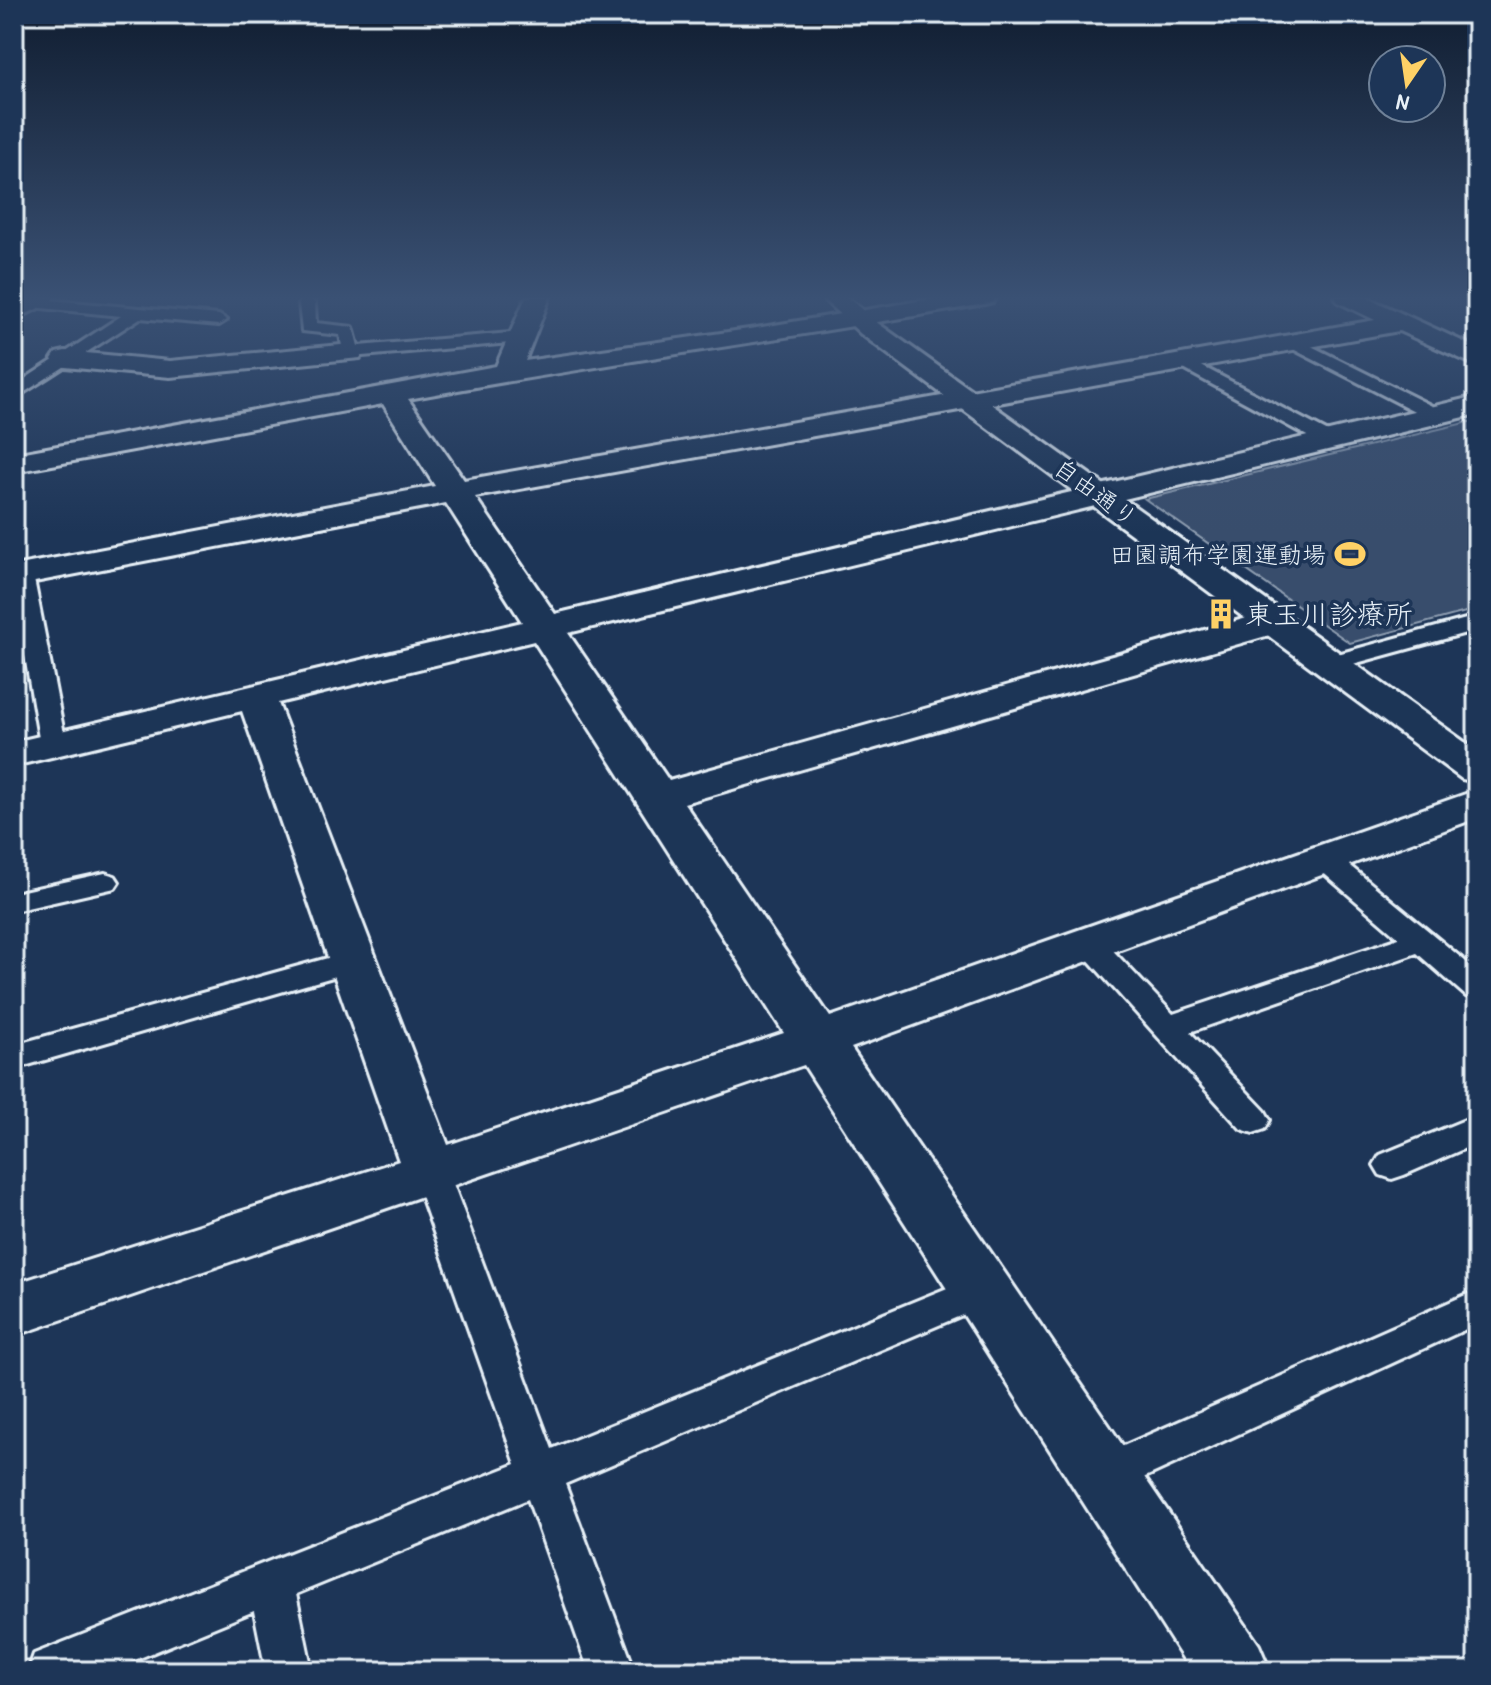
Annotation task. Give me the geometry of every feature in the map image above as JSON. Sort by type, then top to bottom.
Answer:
[{"type":"street","points":[[14,463],[503,376]]},
{"type":"street","name":"自由通り","points":[[937,376],[1477,770]]},
{"type":"street","points":[[18,575],[457,491],[1115,376]]},
{"type":"street","points":[[218,426],[223,383]]},
{"type":"street","points":[[392,396],[1233,1671]]},
{"type":"street","points":[[14,754],[1477,405]]},
{"type":"street","points":[[657,797],[1274,622]]},
{"type":"street","points":[[256,696],[431,1173]]},
{"type":"street","points":[[14,1310],[431,1173],[816,1040],[1090,945],[1477,803]]},
{"type":"lane","points":[[14,394],[41,376]]},
{"type":"lane","points":[[1209,376],[1329,440]]},
{"type":"lane","points":[[1359,376],[1436,415]]},
{"type":"lane","points":[[18,575],[53,744]]},
{"type":"lane","points":[[1331,663],[1477,623]]},
{"type":"lane","points":[[1323,858],[1477,988]]},
{"type":"lane","points":[[14,902],[105,882]]},
{"type":"lane","points":[[1167,1028],[1421,941]]},
{"type":"lane","points":[[1090,945],[1253,1120]]},
{"type":"lane","points":[[14,1057],[353,961]]},
{"type":"lane","points":[[1392,1165],[1477,1128]]},
{"type":"lane","points":[[431,1173],[612,1671]]},
{"type":"lane","points":[[51,1671],[540,1474],[980,1291]]},
{"type":"lane","points":[[1102,1476],[1477,1306]]},
{"type":"lane","points":[[271,1583],[289,1671]]},
{"type":"shaded area","name":"田園調布学園運動場","points":[[1477,420],[1477,609],[1350,643],[1145,499]]},
{"type":"place","name":"田園調布学園運動場","points":[[1350,554]]},
{"type":"place","name":"東玉川診療所","points":[[1221,614]]}]
